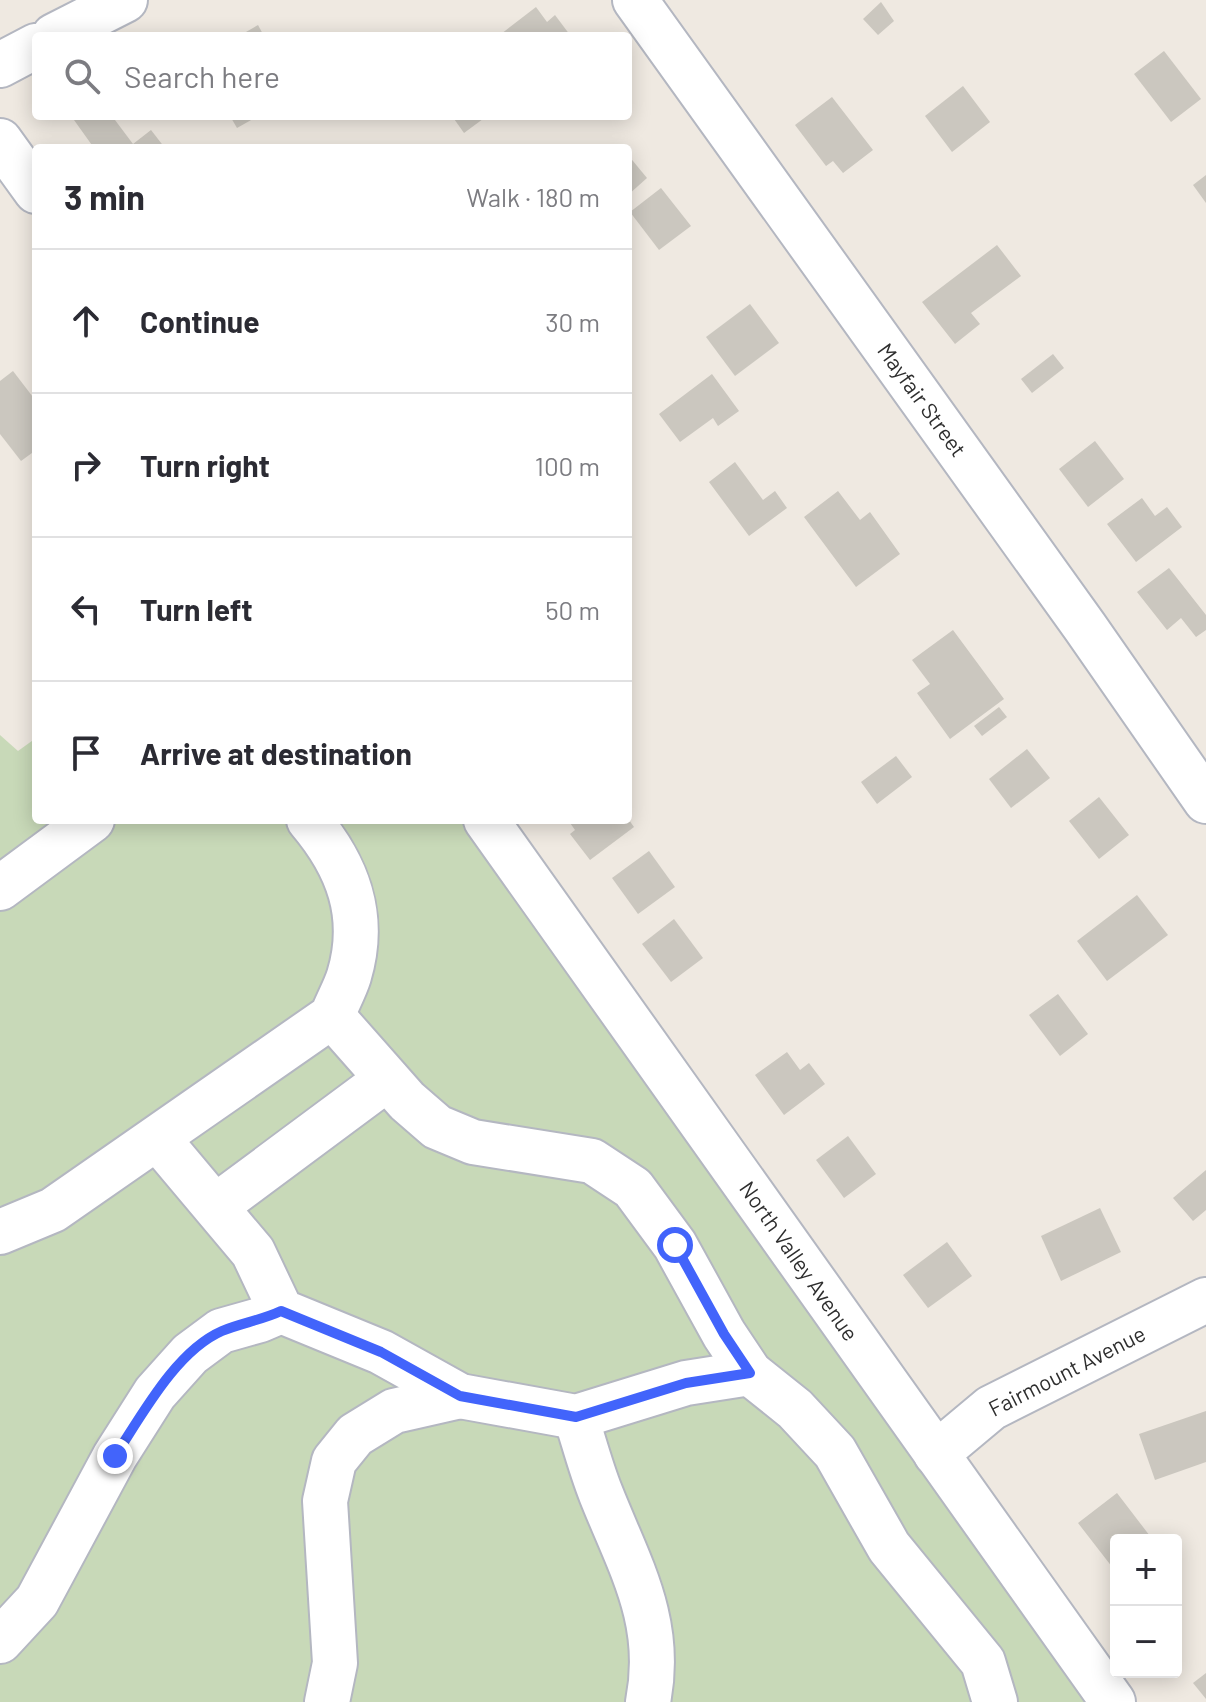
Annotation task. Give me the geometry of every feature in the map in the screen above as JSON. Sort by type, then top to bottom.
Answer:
[{"type":"street","points":[[62,32],[125,0]]},
{"type":"street","name":"Mayfair Street","points":[[635,0],[1076,614],[1206,801]]},
{"type":"street","points":[[0,65],[32,48]]},
{"type":"street","points":[[0,141],[32,185]]},
{"type":"street","points":[[0,888],[87,824]]},
{"type":"street","points":[[0,1232],[53,1210],[332,1016],[350,975],[357,916],[343,868],[312,824]]},
{"type":"street","name":"North Valley Avenue","points":[[489,824],[1113,1702]]},
{"type":"street","points":[[332,1016],[407,1101],[437,1127],[473,1142],[592,1161],[633,1188],[675,1245],[724,1334],[750,1373],[795,1409],[835,1452],[889,1547],[983,1662],[995,1702]]},
{"type":"street","points":[[216,1206],[387,1079]]},
{"type":"street","points":[[158,1139],[253,1252],[281,1311],[391,1358],[460,1396],[576,1417],[686,1383],[750,1373]]},
{"type":"street","name":"Fairmount Avenue","points":[[936,1454],[991,1408],[1206,1300]]},
{"type":"street","points":[[0,1641],[37,1601],[115,1456],[155,1393],[190,1354],[221,1331],[281,1311]]},
{"type":"street","points":[[391,1358],[399,1373],[402,1392],[394,1411]]},
{"type":"street","points":[[327,1702],[335,1663],[325,1501],[334,1461],[355,1435],[394,1411],[460,1396]]},
{"type":"street","points":[[576,1417],[599,1490],[642,1591],[653,1642],[648,1702]]},
{"type":"green space","points":[[0,735],[18,751],[32,741],[32,824],[495,824],[1124,1702],[0,1702]]},
{"type":"building","points":[[881,2],[894,21],[878,35],[863,19]]},
{"type":"building","points":[[536,7],[547,22],[555,15],[568,32],[504,32]]},
{"type":"building","points":[[258,25],[262,32],[246,32]]},
{"type":"building","points":[[1164,51],[1201,99],[1171,122],[1134,74]]},
{"type":"building","points":[[963,86],[990,122],[952,152],[925,116]]},
{"type":"building","points":[[832,97],[873,150],[843,173],[833,161],[826,166],[795,125]]},
{"type":"building","points":[[74,120],[115,120],[133,144],[91,144]]},
{"type":"building","points":[[232,120],[251,120],[237,128]]},
{"type":"building","points":[[455,120],[482,120],[464,133]]},
{"type":"building","points":[[151,130],[162,144],[133,144]]},
{"type":"building","points":[[632,160],[647,178],[632,191]]},
{"type":"building","points":[[1206,175],[1206,203],[1193,185]]},
{"type":"building","points":[[661,188],[691,226],[659,250],[632,210]]},
{"type":"building","points":[[997,245],[1021,276],[971,313],[980,324],[955,344],[922,302]]},
{"type":"building","points":[[750,304],[779,343],[735,376],[706,337]]},
{"type":"building","points":[[1053,354],[1064,368],[1032,393],[1021,379]]},
{"type":"building","points":[[13,371],[32,396],[32,453],[21,461],[0,434],[0,381]]},
{"type":"building","points":[[712,374],[739,411],[718,426],[713,418],[680,442],[659,414]]},
{"type":"building","points":[[1095,441],[1124,479],[1088,507],[1059,469]]},
{"type":"building","points":[[735,462],[763,500],[775,491],[787,508],[749,536],[709,482]]},
{"type":"building","points":[[838,491],[860,520],[870,512],[900,554],[856,587],[804,517]]},
{"type":"building","points":[[1142,498],[1155,516],[1167,507],[1182,527],[1136,562],[1107,524]]},
{"type":"building","points":[[1169,568],[1206,615],[1206,630],[1196,637],[1181,618],[1167,630],[1137,592]]},
{"type":"building","points":[[953,630],[1004,699],[950,739],[917,693],[930,684],[912,660]]},
{"type":"building","points":[[999,707],[1007,717],[982,736],[974,726]]},
{"type":"building","points":[[1027,749],[1050,778],[1011,808],[989,779]]},
{"type":"building","points":[[896,756],[912,777],[877,804],[861,782]]},
{"type":"building","points":[[1099,797],[1129,835],[1099,859],[1069,821]]},
{"type":"building","points":[[571,824],[632,824],[634,827],[590,860],[570,834],[575,830]]},
{"type":"building","points":[[649,851],[675,887],[638,914],[612,878]]},
{"type":"building","points":[[1137,895],[1168,935],[1107,981],[1077,941]]},
{"type":"building","points":[[674,919],[703,958],[671,982],[642,944]]},
{"type":"building","points":[[1058,994],[1088,1034],[1060,1056],[1029,1015]]},
{"type":"building","points":[[787,1052],[800,1070],[809,1063],[825,1084],[784,1115],[755,1075]]},
{"type":"building","points":[[848,1136],[876,1174],[844,1198],[816,1160]]},
{"type":"building","points":[[1206,1170],[1206,1210],[1193,1221],[1173,1198]]},
{"type":"building","points":[[1100,1208],[1121,1252],[1061,1281],[1041,1236]]},
{"type":"building","points":[[947,1242],[972,1276],[928,1308],[903,1275]]},
{"type":"building","points":[[1206,1411],[1206,1462],[1155,1480],[1139,1434]]},
{"type":"building","points":[[1117,1493],[1148,1534],[1110,1534],[1110,1564],[1078,1523]]},
{"type":"building","points":[[1206,1673],[1206,1699],[1193,1683]]},
{"type":"route","points":[[115,1456],[155,1393],[190,1354],[221,1331],[281,1311],[381,1352],[460,1396],[576,1417],[686,1383],[750,1373],[724,1334],[675,1245]]}]
